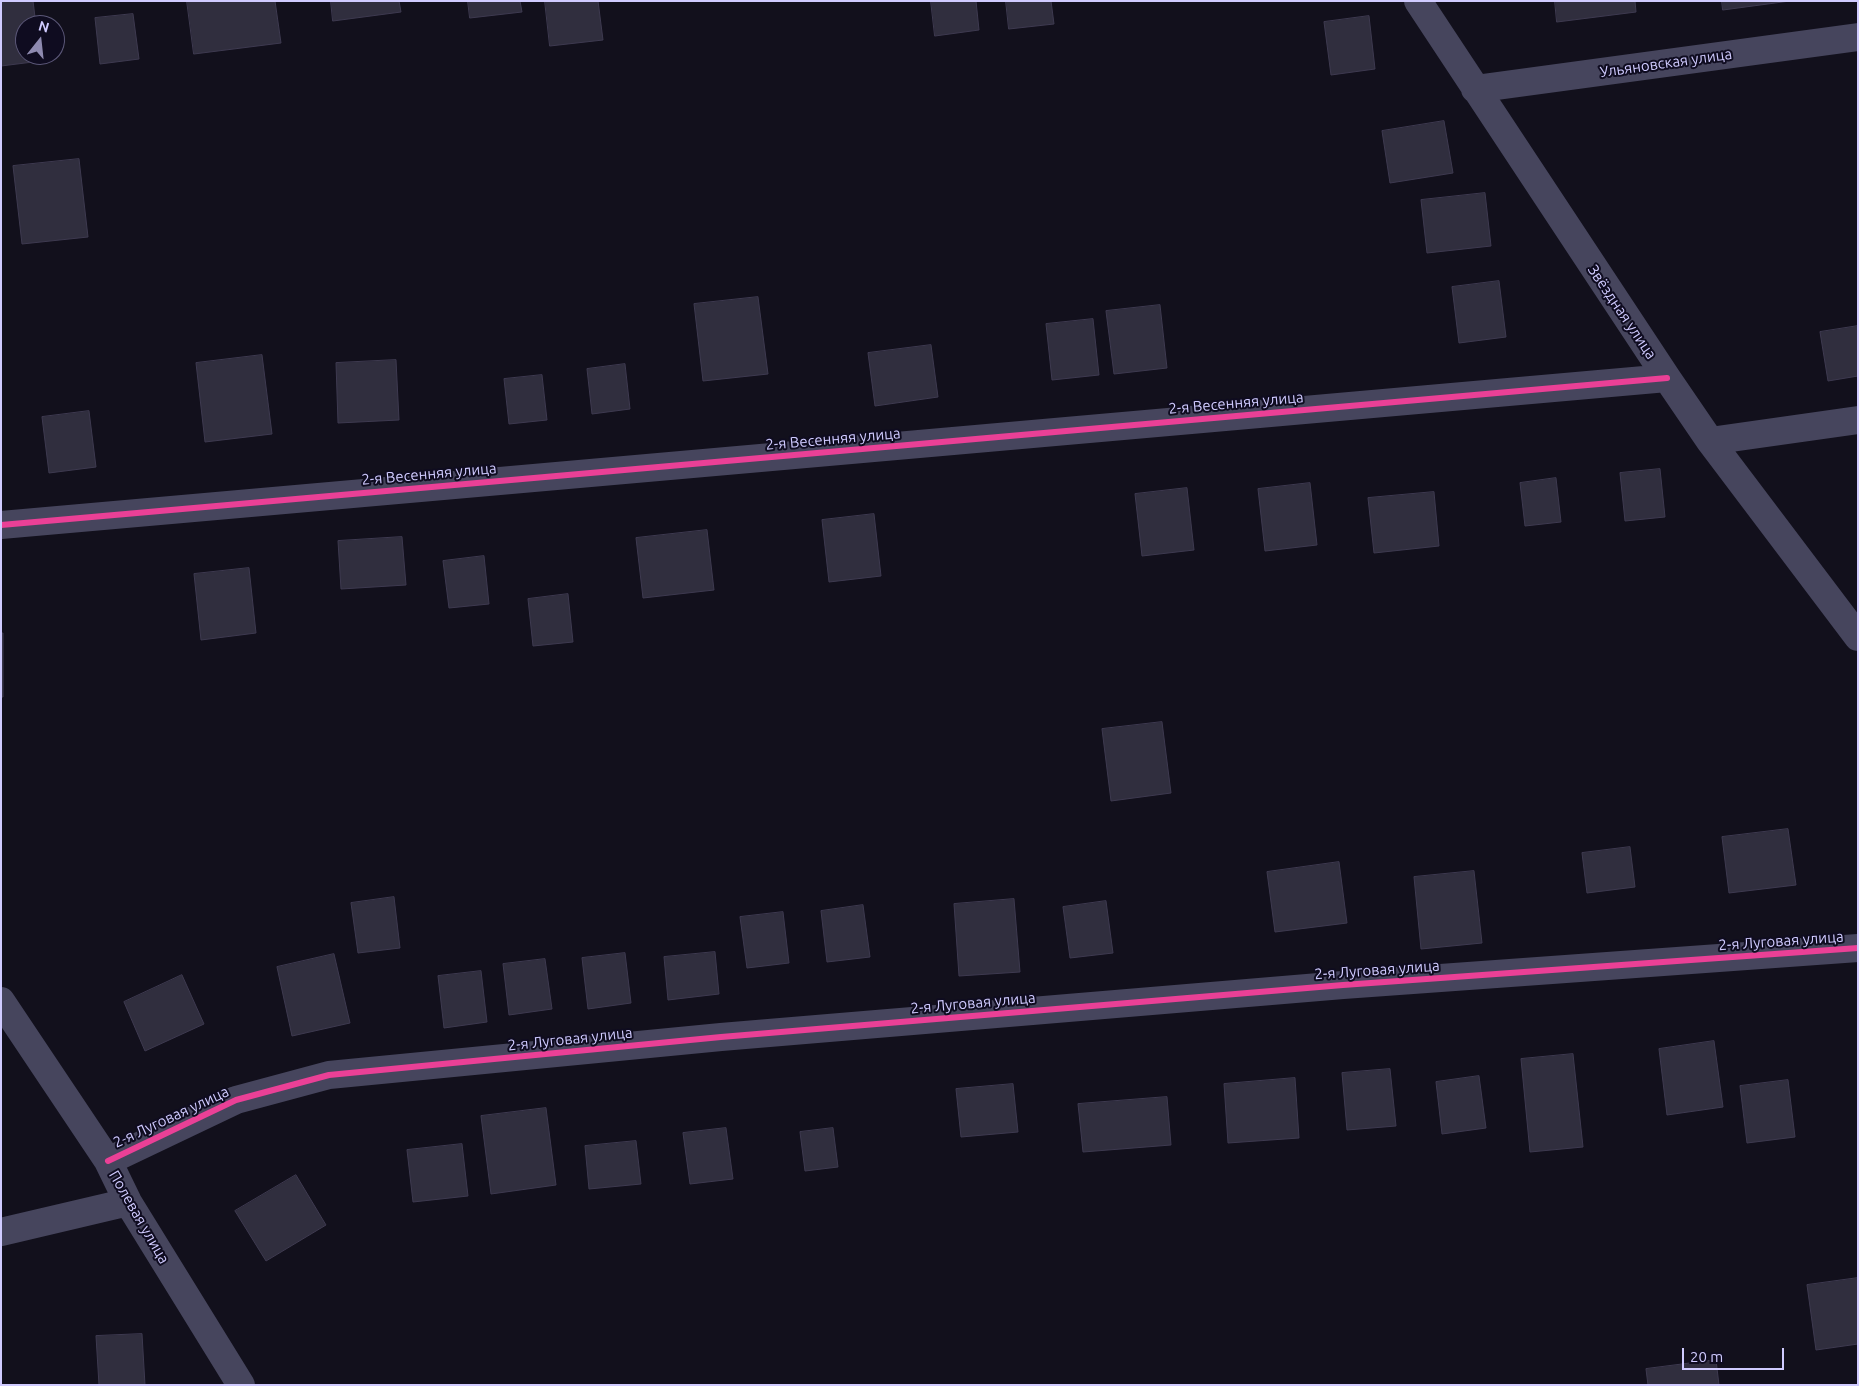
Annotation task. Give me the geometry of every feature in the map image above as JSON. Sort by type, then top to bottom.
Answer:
[{"type":"street","name":"Звёздная улица","points":[[1418,1],[1710,441],[1858,637]]},
{"type":"street","name":"Ульяновская улица","points":[[1475,89],[1858,37]]},
{"type":"street","name":"2-я Весенняя улица","points":[[1,525],[1667,378]]},
{"type":"street","points":[[1710,441],[1858,420]]},
{"type":"street","name":"2-я Луговая улица","points":[[108,1161],[236,1100],[329,1076],[720,1037],[1342,984],[1858,948]]},
{"type":"street","name":"Полевая улица","points":[[1,1001],[108,1161],[128,1202],[240,1385]]},
{"type":"street","points":[[1,1232],[128,1202]]},
{"type":"building","points":[[1,1],[33,1],[35,15],[15,15],[15,64],[1,66]]},
{"type":"building","points":[[187,1],[275,1],[281,43],[194,54]]},
{"type":"building","points":[[331,1],[399,1],[401,12],[333,21]]},
{"type":"building","points":[[468,1],[520,1],[522,12],[470,18]]},
{"type":"building","points":[[545,1],[598,1],[603,40],[550,46]]},
{"type":"building","points":[[931,1],[976,1],[979,30],[935,36]]},
{"type":"building","points":[[1006,1],[1051,1],[1054,24],[1009,29]]},
{"type":"building","points":[[1555,1],[1635,1],[1636,12],[1557,22]]},
{"type":"building","points":[[1722,1],[1790,1],[1723,10]]},
{"type":"building","points":[[133,14],[139,59],[100,64],[95,18]]},
{"type":"building","points":[[1369,16],[1375,69],[1331,75],[1324,22]]},
{"type":"building","points":[[1444,121],[1453,173],[1390,183],[1382,131]]},
{"type":"building","points":[[79,159],[88,237],[22,244],[13,166]]},
{"type":"building","points":[[1485,193],[1491,246],[1427,253],[1421,200]]},
{"type":"building","points":[[1499,281],[1506,337],[1459,343],[1452,287]]},
{"type":"building","points":[[758,297],[768,374],[703,381],[694,304]]},
{"type":"building","points":[[1160,305],[1167,368],[1114,374],[1106,311]]},
{"type":"building","points":[[1093,319],[1099,375],[1052,380],[1046,324]]},
{"type":"building","points":[[1858,326],[1858,376],[1828,381],[1820,332]]},
{"type":"building","points":[[931,345],[938,397],[875,406],[868,353]]},
{"type":"building","points":[[262,355],[272,434],[205,442],[196,363]]},
{"type":"building","points":[[396,360],[399,420],[338,423],[336,363]]},
{"type":"building","points":[[625,364],[630,409],[592,414],[587,369]]},
{"type":"building","points":[[542,375],[547,420],[509,424],[504,379]]},
{"type":"building","points":[[89,411],[96,467],[49,473],[42,417]]},
{"type":"building","points":[[1660,469],[1665,517],[1625,521],[1620,473]]},
{"type":"building","points":[[1556,478],[1561,522],[1525,526],[1520,483]]},
{"type":"building","points":[[1310,483],[1317,545],[1265,551],[1258,489]]},
{"type":"building","points":[[1187,488],[1194,550],[1142,556],[1135,494]]},
{"type":"building","points":[[1434,492],[1439,546],[1374,553],[1368,498]]},
{"type":"building","points":[[874,514],[881,576],[829,582],[822,520]]},
{"type":"building","points":[[707,530],[714,590],[643,598],[636,538]]},
{"type":"building","points":[[402,537],[406,585],[341,589],[338,541]]},
{"type":"building","points":[[484,556],[489,604],[449,608],[443,561]]},
{"type":"building","points":[[249,568],[256,633],[201,640],[194,574]]},
{"type":"building","points":[[568,594],[573,642],[533,646],[528,599]]},
{"type":"building","points":[[1,633],[3,633],[3,697],[1,697]]},
{"type":"building","points":[[1162,722],[1171,793],[1111,801],[1102,729]]},
{"type":"building","points":[[1788,829],[1796,885],[1729,893],[1722,837]]},
{"type":"building","points":[[1630,847],[1635,887],[1587,893],[1582,853]]},
{"type":"building","points":[[1339,862],[1347,923],[1275,932],[1267,872]]},
{"type":"building","points":[[1474,871],[1482,943],[1421,949],[1414,877]]},
{"type":"building","points":[[394,897],[400,948],[358,953],[351,903]]},
{"type":"building","points":[[1014,899],[1020,972],[959,976],[954,904]]},
{"type":"building","points":[[1106,901],[1113,953],[1070,958],[1063,907]]},
{"type":"building","points":[[863,905],[870,957],[827,962],[821,911]]},
{"type":"building","points":[[783,912],[789,963],[747,968],[740,917]]},
{"type":"building","points":[[715,952],[719,994],[668,1000],[664,957]]},
{"type":"building","points":[[625,953],[631,1003],[588,1009],[582,958]]},
{"type":"building","points":[[334,954],[350,1023],[292,1036],[277,967]]},
{"type":"building","points":[[545,959],[552,1009],[509,1015],[503,964]]},
{"type":"building","points":[[481,971],[487,1022],[444,1028],[438,976]]},
{"type":"building","points":[[182,975],[204,1024],[145,1051],[124,1002]]},
{"type":"building","points":[[1714,1041],[1723,1107],[1667,1115],[1659,1049]]},
{"type":"building","points":[[1573,1054],[1583,1147],[1530,1152],[1521,1059]]},
{"type":"building","points":[[1390,1069],[1396,1126],[1347,1130],[1342,1073]]},
{"type":"building","points":[[1479,1076],[1486,1128],[1442,1134],[1436,1082]]},
{"type":"building","points":[[1295,1078],[1299,1138],[1228,1143],[1224,1084]]},
{"type":"building","points":[[1788,1080],[1795,1137],[1747,1143],[1740,1086]]},
{"type":"building","points":[[1013,1084],[1018,1132],[961,1137],[956,1089]]},
{"type":"building","points":[[1167,1097],[1171,1145],[1083,1152],[1078,1104]]},
{"type":"building","points":[[546,1108],[556,1185],[491,1194],[481,1116]]},
{"type":"building","points":[[726,1128],[733,1179],[690,1184],[683,1133]]},
{"type":"building","points":[[833,1128],[838,1167],[805,1171],[800,1132]]},
{"type":"building","points":[[636,1141],[641,1184],[589,1189],[585,1146]]},
{"type":"building","points":[[462,1144],[468,1196],[413,1202],[407,1150]]},
{"type":"building","points":[[296,1175],[326,1225],[266,1261],[235,1211]]},
{"type":"building","points":[[1858,1278],[1858,1344],[1816,1350],[1807,1285]]},
{"type":"building","points":[[142,1334],[145,1385],[99,1385],[96,1336]]},
{"type":"building","points":[[1716,1360],[1719,1385],[1648,1385],[1646,1369]]},
{"type":"cycle path","points":[[1,525],[1667,378]]},
{"type":"cycle path","points":[[108,1161],[236,1100],[329,1075],[721,1037],[1343,985],[1858,948]]}]
